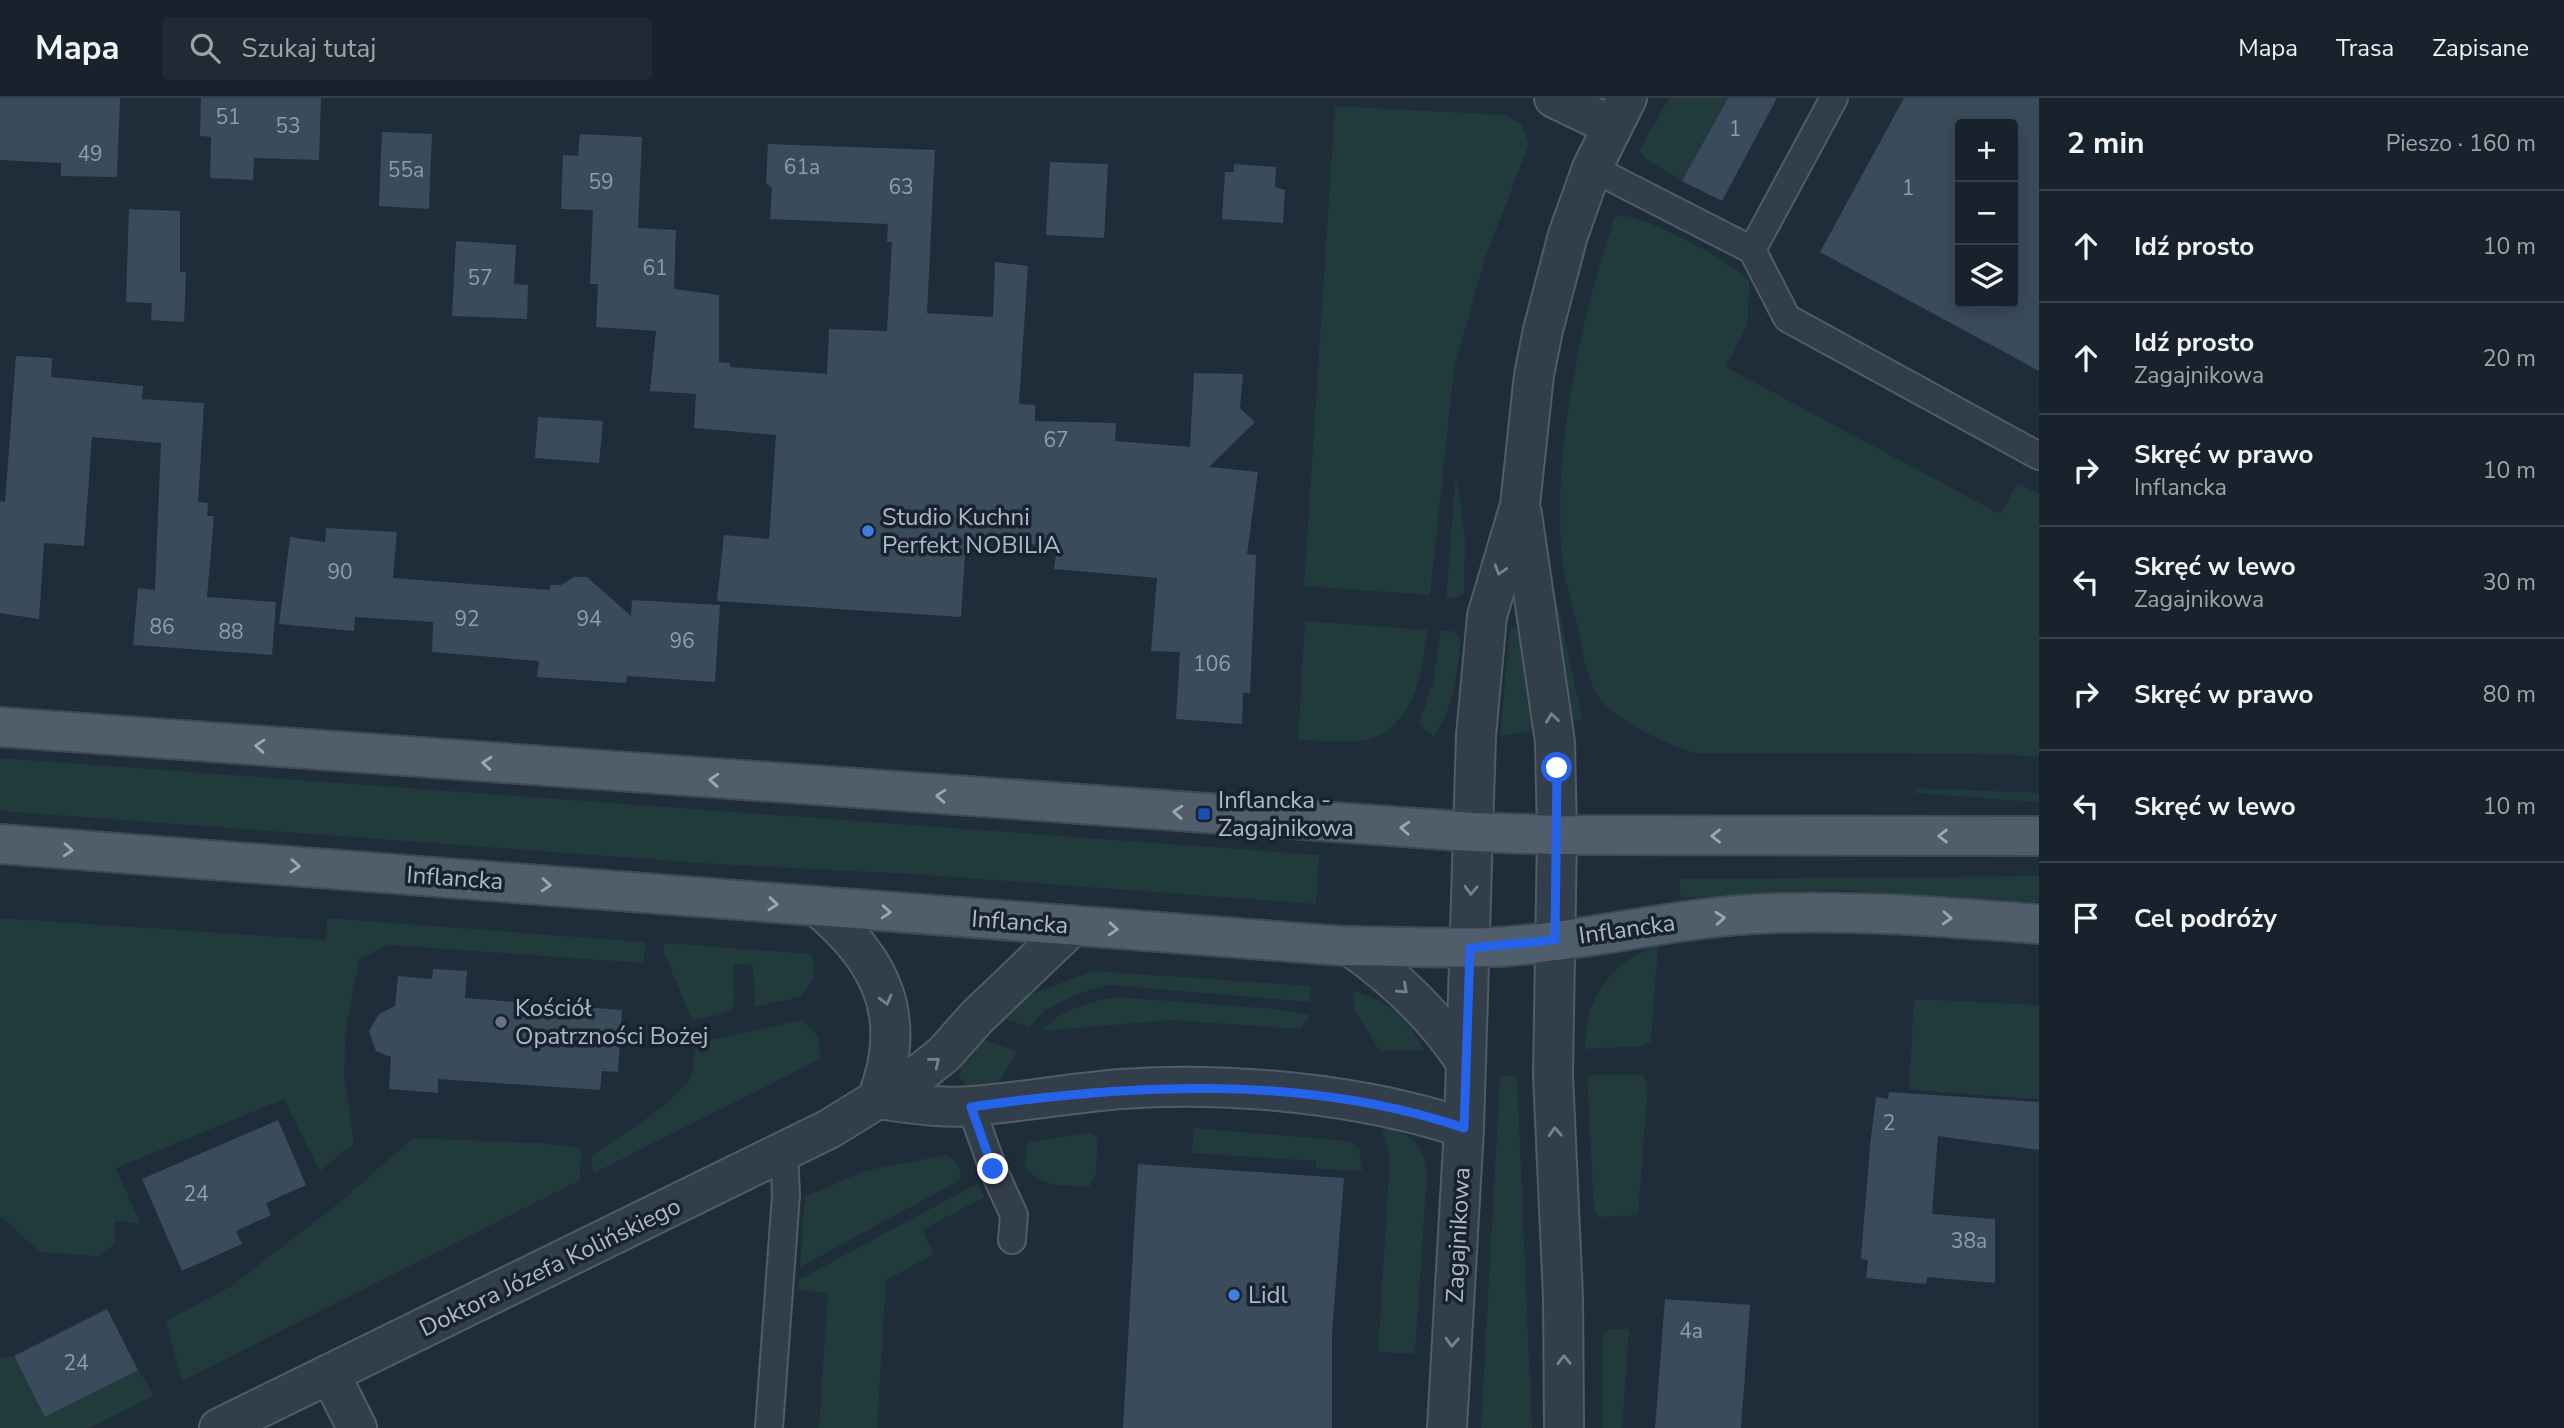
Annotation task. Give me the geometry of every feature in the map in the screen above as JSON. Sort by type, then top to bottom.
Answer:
[{"type":"main road","points":[[0,727],[1473,832],[1557,835],[2039,836]]},
{"type":"main road","name":"Inflancka","points":[[0,844],[1350,946],[1470,948],[1555,940],[1657,923],[1754,914],[1855,912],[2039,924]]},
{"type":"street","points":[[1554,98],[1619,112],[1592,168],[1568,235],[1543,330],[1534,375],[1520,505],[1555,741],[1557,835],[1553,1075],[1563,1297],[1564,1428]]},
{"type":"street","name":"Zagajnikowa","points":[[1447,1428],[1464,1128],[1476,736],[1487,615],[1520,505]]},
{"type":"street","points":[[818,907],[841,927],[862,951],[885,994],[891,1046],[887,1075],[877,1099],[927,1106],[971,1107],[1120,1089],[1199,1088],[1288,1094],[1382,1105],[1464,1128]]},
{"type":"street","name":"Doktora Józefa Kolińskiego","points":[[219,1428],[784,1153],[877,1099],[923,1071],[944,1054],[986,1007],[1072,926]]},
{"type":"street","points":[[1350,946],[1413,998],[1439,1025],[1466,1063]]},
{"type":"street","points":[[330,1374],[357,1428]]},
{"type":"lane","points":[[1752,250],[1835,98]]},
{"type":"lane","points":[[1592,168],[1752,250],[1787,318],[2039,456]]},
{"type":"lane","points":[[971,1107],[993,1169],[1014,1215],[1012,1240]]},
{"type":"lane","points":[[769,1428],[786,1195],[784,1153]]},
{"type":"green space","points":[[1669,98],[1728,98],[1682,181],[1649,161],[1639,151]]},
{"type":"green space","points":[[1335,106],[1505,115],[1522,125],[1529,144],[1484,261],[1454,369],[1430,595],[1304,586]]},
{"type":"green space","points":[[1622,215],[1654,225],[1688,241],[1722,260],[1749,280],[1748,323],[1726,367],[2000,514],[2018,483],[2039,494],[2039,757],[1993,754],[1697,753],[1642,731],[1615,713],[1597,695],[1587,669],[1563,565],[1561,473],[1572,385],[1591,297],[1615,217]]},
{"type":"green space","points":[[1456,475],[1465,537],[1464,593],[1456,598],[1446,598]]},
{"type":"green space","points":[[1549,565],[1582,718],[1567,725]]},
{"type":"green space","points":[[1305,621],[1427,630],[1423,662],[1414,695],[1397,723],[1384,733],[1369,739],[1298,740]]},
{"type":"green space","points":[[1523,627],[1538,731],[1500,736],[1509,635],[1511,628]]},
{"type":"green space","points":[[1441,631],[1453,631],[1461,639],[1450,702],[1434,737],[1419,724],[1433,683]]},
{"type":"green space","points":[[0,758],[1319,855],[1316,904],[912,874],[715,864],[0,811]]},
{"type":"green space","points":[[1915,788],[2039,793],[2039,802],[1915,793]]},
{"type":"green space","points":[[2039,876],[2039,902],[1834,890],[1681,898],[1679,879]]},
{"type":"green space","points":[[0,918],[326,940],[327,918],[645,942],[644,963],[388,945],[359,960],[346,1028],[344,1073],[354,1143],[320,1171],[284,1099],[116,1168],[140,1223],[114,1221],[115,1244],[98,1256],[40,1252],[0,1216]]},
{"type":"green space","points":[[664,943],[812,954],[814,978],[800,997],[755,1007],[753,965],[734,964],[733,1006],[722,1014],[694,1020],[689,1014],[664,952]]},
{"type":"green space","points":[[1658,945],[1651,1041],[1642,1046],[1585,1049],[1590,1014],[1595,998],[1604,984],[1626,961]]},
{"type":"green space","points":[[1093,971],[1311,986],[1310,1002],[1109,985],[1078,994],[1046,1009],[1029,1027],[999,1017],[1026,996]]},
{"type":"green space","points":[[1353,991],[1376,999],[1396,1012],[1411,1029],[1424,1051],[1380,1051],[1354,1009]]},
{"type":"green space","points":[[1117,997],[1275,1009],[1310,1015],[1300,1029],[1171,1020],[1042,1031],[1066,1012]]},
{"type":"green space","points":[[1914,999],[2039,1005],[2039,1099],[1909,1090]]},
{"type":"green space","points":[[802,1020],[819,1038],[820,1059],[594,1173],[591,1156],[645,1120],[683,1088],[692,1073],[700,1042]]},
{"type":"green space","points":[[980,1039],[1018,1051],[996,1087],[969,1088],[960,1078],[961,1063]]},
{"type":"green space","points":[[1641,1074],[1648,1083],[1638,1215],[1601,1217],[1594,1211],[1587,1075]]},
{"type":"green space","points":[[1500,1076],[1517,1076],[1532,1428],[1481,1428]]},
{"type":"green space","points":[[1381,1123],[1413,1140],[1422,1153],[1427,1172],[1415,1354],[1378,1352],[1390,1158]]},
{"type":"green space","points":[[1194,1128],[1349,1141],[1359,1148],[1362,1171],[1316,1169],[1316,1161],[1192,1153]]},
{"type":"green space","points":[[1091,1133],[1098,1138],[1096,1172],[1089,1187],[1062,1186],[1046,1182],[1038,1179],[1025,1166],[1028,1142]]},
{"type":"green space","points":[[413,1138],[541,1143],[581,1148],[580,1180],[182,1381],[166,1321],[230,1287],[339,1203]]},
{"type":"green space","points":[[946,1155],[958,1164],[961,1176],[958,1181],[800,1267],[805,1197],[864,1171]]},
{"type":"green space","points":[[978,1183],[984,1197],[922,1230],[934,1254],[886,1280],[877,1428],[819,1428],[828,1293],[798,1290],[799,1280]]},
{"type":"green space","points":[[1629,1329],[1622,1428],[1603,1428],[1602,1336],[1608,1330]]},
{"type":"green space","points":[[14,1356],[46,1417],[138,1370],[154,1395],[90,1428],[0,1428],[0,1357]]},
{"type":"building","points":[[0,98],[120,98],[117,177],[61,176],[61,163],[0,160]]},
{"type":"building","points":[[201,98],[321,98],[319,160],[254,158],[253,180],[210,178],[211,137],[200,136]]},
{"type":"building","points":[[1728,98],[1777,98],[1722,201],[1682,181]]},
{"type":"building","points":[[1904,98],[2039,98],[2039,371],[1820,252]]},
{"type":"building","points":[[382,132],[432,134],[429,209],[379,206]]},
{"type":"building","points":[[580,134],[642,137],[638,228],[676,230],[674,289],[719,295],[719,362],[730,363],[730,367],[827,374],[829,329],[887,331],[892,242],[887,242],[888,224],[770,219],[772,188],[766,183],[768,144],[935,150],[927,313],[993,317],[995,262],[1028,266],[1019,404],[1035,405],[1035,421],[1116,423],[1115,441],[1190,447],[1194,373],[1243,374],[1240,408],[1255,422],[1209,467],[1258,472],[1247,554],[1256,555],[1250,693],[1243,693],[1242,724],[1176,719],[1180,652],[1151,651],[1157,578],[1054,569],[1057,546],[966,540],[961,617],[717,601],[724,535],[769,539],[776,435],[694,428],[696,394],[650,391],[656,331],[596,327],[598,284],[590,284],[593,210],[561,209],[563,155],[578,156]]},
{"type":"building","points":[[1050,162],[1108,164],[1104,238],[1046,235]]},
{"type":"building","points":[[1234,164],[1276,167],[1275,187],[1285,190],[1283,223],[1222,219],[1225,172],[1234,172]]},
{"type":"building","points":[[129,209],[180,211],[180,272],[186,272],[184,322],[151,320],[152,303],[126,302]]},
{"type":"building","points":[[456,241],[516,245],[514,284],[528,285],[527,319],[452,316]]},
{"type":"building","points":[[16,356],[52,358],[51,377],[143,386],[142,399],[204,403],[198,502],[208,503],[207,516],[214,516],[207,597],[276,602],[272,655],[133,645],[138,588],[155,590],[161,443],[92,437],[84,546],[44,543],[39,619],[0,613],[0,501],[5,502]]},
{"type":"building","points":[[538,417],[603,421],[599,463],[535,458]]},
{"type":"building","points":[[326,528],[397,532],[393,578],[550,590],[550,585],[561,585],[574,577],[587,577],[631,616],[632,600],[720,605],[715,682],[627,676],[626,683],[537,677],[539,661],[432,652],[433,622],[355,617],[354,631],[279,624],[290,537],[325,542]]},
{"type":"building","name":"Kościół Opatrzności Bożej","points":[[433,969],[467,971],[465,998],[622,1010],[618,1072],[602,1071],[600,1090],[438,1079],[438,1093],[389,1089],[391,1057],[376,1051],[369,1031],[379,1014],[395,1006],[398,976],[432,979]]},
{"type":"building","points":[[1889,1092],[2039,1102],[2039,1150],[1938,1136],[1932,1214],[1995,1219],[1995,1283],[1927,1277],[1926,1284],[1866,1278],[1868,1260],[1861,1259],[1876,1097],[1888,1099]]},
{"type":"building","points":[[278,1120],[306,1185],[266,1203],[271,1215],[236,1231],[242,1244],[182,1271],[142,1179]]},
{"type":"building","name":"Lidl","points":[[1138,1164],[1344,1178],[1332,1334],[1332,1428],[1123,1428]]},
{"type":"building","points":[[1665,1299],[1750,1305],[1741,1428],[1655,1428]]},
{"type":"building","points":[[107,1309],[138,1370],[45,1417],[14,1356]]},
{"type":"place","name":"Studio Kuchni Perfekt NOBILIA","points":[[868,531]]},
{"type":"place","name":"Inflancka - Zagajnikowa","points":[[1204,814]]},
{"type":"place","name":"Kościół Opatrzności Bożej","points":[[501,1022]]},
{"type":"place","name":"Lidl","points":[[1234,1295]]},
{"type":"route","points":[[993,1169],[971,1107],[1120,1089],[1199,1088],[1288,1094],[1382,1105],[1430,1116],[1464,1128],[1470,948],[1555,940],[1557,768]]}]
